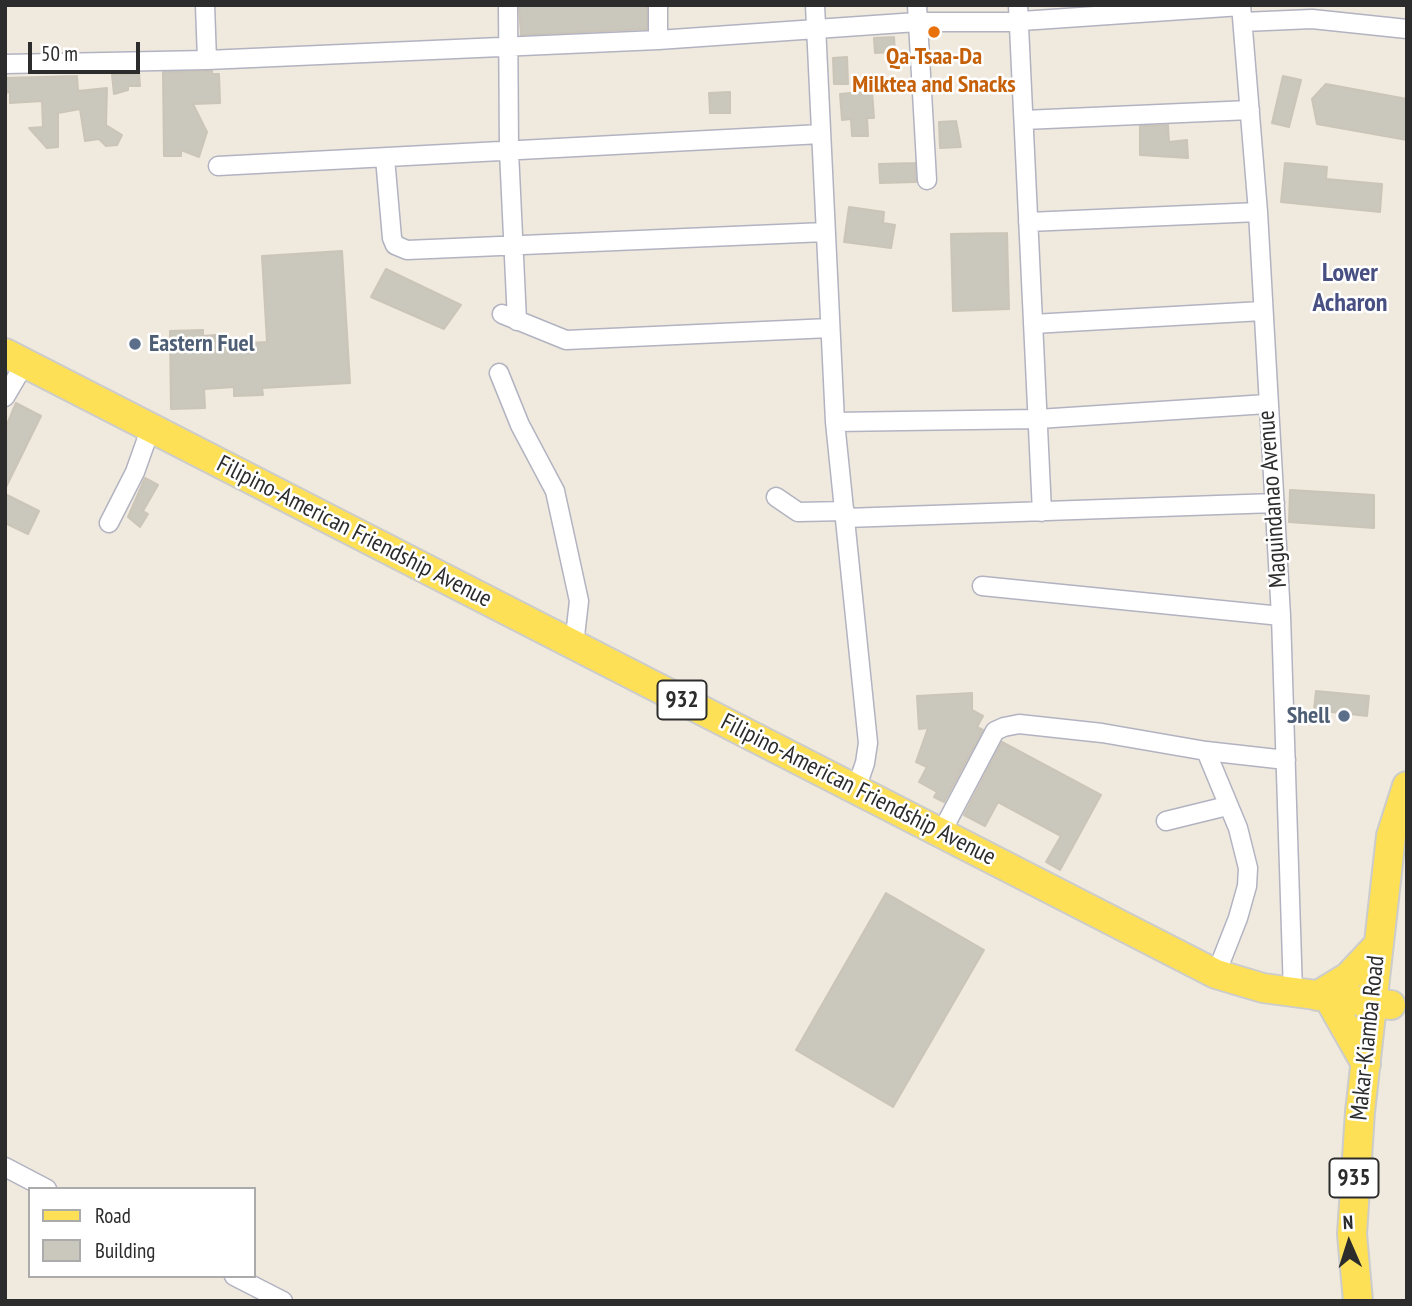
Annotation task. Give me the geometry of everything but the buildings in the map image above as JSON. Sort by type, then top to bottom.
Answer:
[{"type":"main road","name":"Filipino-American Friendship Avenue","points":[[15,358],[1216,974],[1312,996],[1382,1004]]},
{"type":"main road","name":"Makar-Kiamba Road","points":[[1358,1297],[1369,1237],[1382,1004],[1379,944],[1391,836],[1407,786]]},
{"type":"main road","name":"Makar-Kiamba Road","points":[[1358,1297],[1352,1234],[1366,1064],[1382,1004],[1407,862]]},
{"type":"main road","points":[[1366,1064],[1312,996],[1348,977],[1379,944]]},
{"type":"street","points":[[205,5],[207,60]]},
{"type":"street","points":[[508,5],[512,248],[509,317],[566,340],[830,328]]},
{"type":"street","points":[[657,5],[659,40]]},
{"type":"street","points":[[815,5],[835,422],[867,743],[856,789]]},
{"type":"street","points":[[5,64],[207,60],[659,40],[817,29],[917,13],[1242,11],[1407,28]]},
{"type":"street","name":"Maguindanao Avenue","points":[[1242,11],[1258,212],[1281,616],[1286,760],[1312,996]]},
{"type":"street","points":[[917,13],[927,180]]},
{"type":"street","points":[[1018,13],[1042,512]]},
{"type":"street","points":[[1024,120],[1250,110]]},
{"type":"street","points":[[218,166],[821,134]]},
{"type":"street","points":[[386,158],[394,245],[407,250],[512,248],[825,232]]},
{"type":"street","points":[[1028,222],[1258,212]]},
{"type":"street","points":[[1033,324],[1262,312]]},
{"type":"street","points":[[5,397],[15,358]]},
{"type":"street","points":[[499,373],[514,412],[548,473],[558,503],[579,601],[574,645]]},
{"type":"street","points":[[835,422],[1038,419],[1267,404]]},
{"type":"street","points":[[109,523],[135,472],[151,427]]},
{"type":"street","points":[[776,497],[798,512],[845,514],[1042,512],[1275,503]]},
{"type":"street","points":[[982,586],[1281,616]]},
{"type":"street","points":[[941,833],[995,732],[1004,727],[1019,724],[1102,733],[1206,751],[1286,760]]},
{"type":"street","points":[[1206,751],[1238,828],[1248,868],[1238,918],[1216,974]]},
{"type":"street","points":[[1166,821],[1227,806]]},
{"type":"street","points":[[5,1167],[43,1187]]},
{"type":"street","points":[[238,1278],[283,1301]]},
{"type":"place","name":"Qa-Tsaa-Da Milktea and Snacks","points":[[934,32]]},
{"type":"place","name":"Eastern Fuel","points":[[135,344]]},
{"type":"place","name":"Shell","points":[[1344,716]]},
{"type":"district","name":"Lower Acharon","points":[[1350,289]]}]
